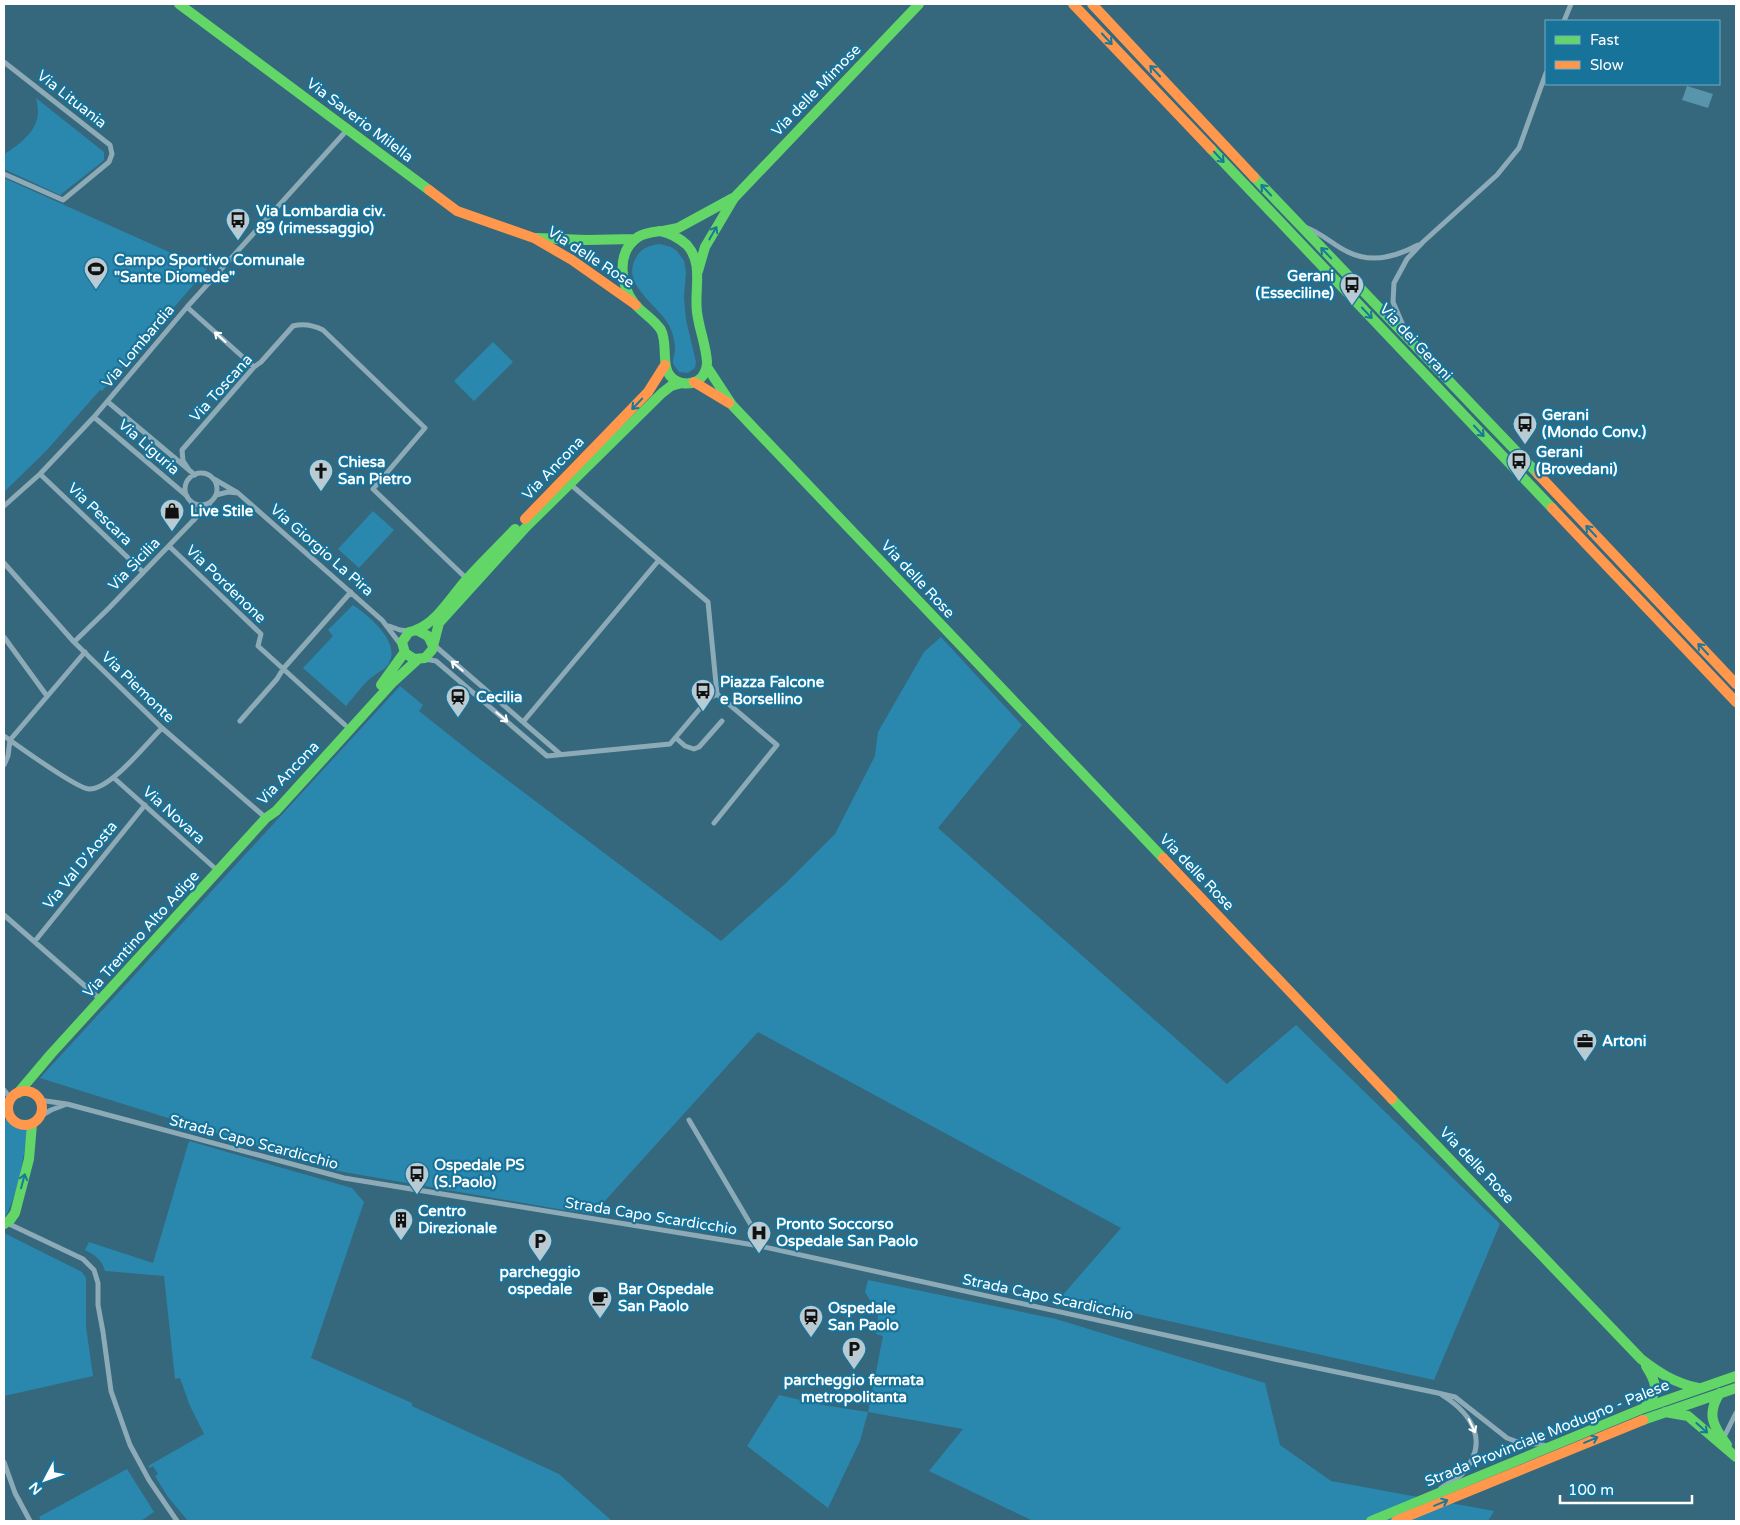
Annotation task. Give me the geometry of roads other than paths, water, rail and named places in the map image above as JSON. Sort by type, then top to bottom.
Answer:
[{"type":"street","name":"Via Saverio Milella","points":[[179,4],[457,211],[534,238]]},
{"type":"street","name":"Via delle Mimose","points":[[707,367],[707,354],[695,297],[698,272],[706,247],[734,198],[919,4]]},
{"type":"street","name":"Via dei Gerani","points":[[1073,4],[1736,702]]},
{"type":"street","name":"Via dei Gerani","points":[[1092,4],[1299,226],[1408,338],[1736,684]]},
{"type":"street","points":[[1564,20],[1570,4]]},
{"type":"street","name":"Via Lituania","points":[[4,62],[110,145],[112,154],[109,162],[62,200],[4,174]]},
{"type":"street","points":[[1408,338],[1393,302],[1394,283],[1407,260],[1423,242],[1497,175],[1519,148],[1545,76]]},
{"type":"street","name":"Via Lombardia","points":[[4,506],[40,474],[108,402],[187,307],[347,130]]},
{"type":"street","name":"Via delle Mimose","points":[[660,232],[678,228],[734,198]]},
{"type":"street","points":[[1299,226],[1317,231],[1348,252],[1373,259],[1401,254],[1423,242]]},
{"type":"street","points":[[660,232],[672,234],[685,244],[695,256],[698,272]]},
{"type":"street","name":"Via delle Rose","points":[[534,238],[634,239],[648,233],[660,232]]},
{"type":"street","name":"Via delle Rose","points":[[534,238],[572,260],[636,305]]},
{"type":"street","points":[[634,239],[625,255],[622,272],[626,289],[636,305],[656,323],[664,336],[665,365],[670,376],[682,383],[694,382],[703,376],[707,367]]},
{"type":"street","points":[[187,307],[254,367]]},
{"type":"street","name":"Via Toscana","points":[[189,470],[183,460],[182,450],[254,367],[261,362],[293,326],[300,324],[313,325],[324,330],[425,428],[373,489],[468,579]]},
{"type":"street","name":"Via Ancona","points":[[413,631],[424,627],[431,621],[468,579],[648,392],[665,365]]},
{"type":"street","name":"Via delle Rose","points":[[707,367],[732,405],[973,660],[1641,1358]]},
{"type":"street","name":"Via delle Rose","points":[[694,382],[732,405]]},
{"type":"street","name":"Via Ancona","points":[[432,644],[434,632],[439,623],[526,526],[662,392],[671,386],[682,383]]},
{"type":"street","name":"Via Liguria","points":[[108,402],[195,474]]},
{"type":"street","name":"Via Liguria","points":[[94,417],[189,499]]},
{"type":"street","name":"Via Pescara","points":[[40,474],[143,572]]},
{"type":"street","points":[[189,499],[200,505],[210,503],[217,489],[214,479],[205,474],[195,474],[190,477],[186,486],[189,499],[194,510],[194,521]]},
{"type":"street","name":"Via Giorgio La Pira","points":[[214,479],[238,493],[388,626]]},
{"type":"street","points":[[570,484],[708,602],[717,694],[777,745],[714,823]]},
{"type":"street","points":[[216,494],[238,493]]},
{"type":"street","name":"Via Sicilia","points":[[74,642],[210,503]]},
{"type":"street","name":"Via Pordenone","points":[[169,546],[260,634],[258,646],[345,725]]},
{"type":"street","points":[[523,722],[660,560]]},
{"type":"street","name":"Via Piemonte","points":[[4,563],[74,642],[162,728],[266,818]]},
{"type":"street","points":[[240,721],[277,679],[283,668],[351,592]]},
{"type":"street","points":[[388,626],[412,659],[436,661],[547,756],[670,744],[708,699],[717,694]]},
{"type":"street","points":[[388,626],[400,630],[425,632],[431,639],[432,644],[430,653],[420,660]]},
{"type":"street","points":[[404,650],[404,638],[413,631]]},
{"type":"street","points":[[4,637],[47,696]]},
{"type":"street","points":[[432,644],[560,754]]},
{"type":"street","name":"Via Ancona","points":[[266,818],[272,806],[388,677],[404,650]]},
{"type":"street","points":[[4,765],[8,756],[10,740],[85,652]]},
{"type":"street","name":"Via Ancona","points":[[266,818],[276,811],[393,682],[420,660]]},
{"type":"street","points":[[676,738],[685,746],[694,749],[699,747],[722,721]]},
{"type":"street","points":[[4,736],[74,784],[88,789],[98,787],[114,778],[162,728]]},
{"type":"street","name":"Via Novara","points":[[114,778],[218,872]]},
{"type":"street","name":"Via Val D'Aosta","points":[[34,940],[144,806]]},
{"type":"street","name":"Via Trentino Alto Adige","points":[[15,1096],[266,818]]},
{"type":"street","points":[[4,915],[102,1000]]},
{"type":"street","name":"Via Trentino Alto Adige","points":[[36,1096],[38,1069]]},
{"type":"street","points":[[4,1090],[15,1096]]},
{"type":"street","points":[[67,1104],[51,1110],[36,1120],[22,1125],[6,1114],[8,1108],[15,1096],[28,1092],[36,1096],[42,1109],[36,1120],[29,1159],[14,1213],[5,1223],[83,1259],[94,1270],[98,1283],[98,1305],[111,1391],[130,1445],[149,1480],[177,1521]]},
{"type":"street","name":"Strada Capo Scardicchio","points":[[36,1096],[344,1178],[755,1245],[1274,1359],[1438,1392]]},
{"type":"street","points":[[689,1120],[751,1225],[755,1245]]},
{"type":"street","points":[[1641,1358],[1670,1381],[1698,1388]]},
{"type":"street","points":[[1641,1358],[1654,1380],[1656,1390],[1653,1398],[1644,1408]]},
{"type":"street","name":"Strada Provinciale Modugno - Palese","points":[[1371,1521],[1644,1408],[1736,1376]]},
{"type":"street","name":"Strada Provinciale Modugno - Palese","points":[[1396,1521],[1662,1412],[1736,1388]]},
{"type":"street","points":[[1438,1392],[1455,1397],[1507,1438],[1523,1444],[1541,1444],[1548,1447]]},
{"type":"street","points":[[1423,1500],[1460,1476],[1474,1458],[1477,1440],[1473,1426],[1466,1414],[1438,1392]]},
{"type":"street","points":[[1720,1393],[1711,1409],[1712,1420],[1723,1440],[1736,1457]]},
{"type":"street","points":[[1662,1412],[1688,1416],[1736,1457]]},
{"type":"street","points":[[1723,1440],[1736,1413]]},
{"type":"street","points":[[4,1462],[15,1493],[30,1521]]},
{"type":"place","name":"Via Lombardia civ. 89 (rimessaggio)","points":[[238,241]]},
{"type":"place","name":"Campo Sportivo Comunale \"Sante Diomede\"","points":[[96,290]]},
{"type":"place","name":"Gerani (Esseciline)","points":[[1352,306]]},
{"type":"place","name":"Gerani (Mondo Conv.)","points":[[1525,445]]},
{"type":"place","name":"Gerani (Brovedani)","points":[[1519,482]]},
{"type":"place","name":"Chiesa San Pietro","points":[[321,492]]},
{"type":"place","name":"Live Stile","points":[[172,532]]},
{"type":"place","name":"Piazza Falcone e Borsellino","points":[[703,712]]},
{"type":"place","name":"Cecilia","points":[[458,718]]},
{"type":"place","name":"Artoni","points":[[1585,1062]]},
{"type":"place","name":"Ospedale PS (S.Paolo)","points":[[417,1195]]},
{"type":"place","name":"Centro Direzionale","points":[[401,1241]]},
{"type":"place","name":"Pronto Soccorso Ospedale San Paolo","points":[[759,1254]]},
{"type":"place","name":"parcheggio ospedale","points":[[540,1262]]},
{"type":"place","name":"Bar Ospedale San Paolo","points":[[600,1319]]},
{"type":"place","name":"Ospedale San Paolo","points":[[811,1338]]},
{"type":"place","name":"parcheggio fermata metropolitanta","points":[[854,1370]]}]
